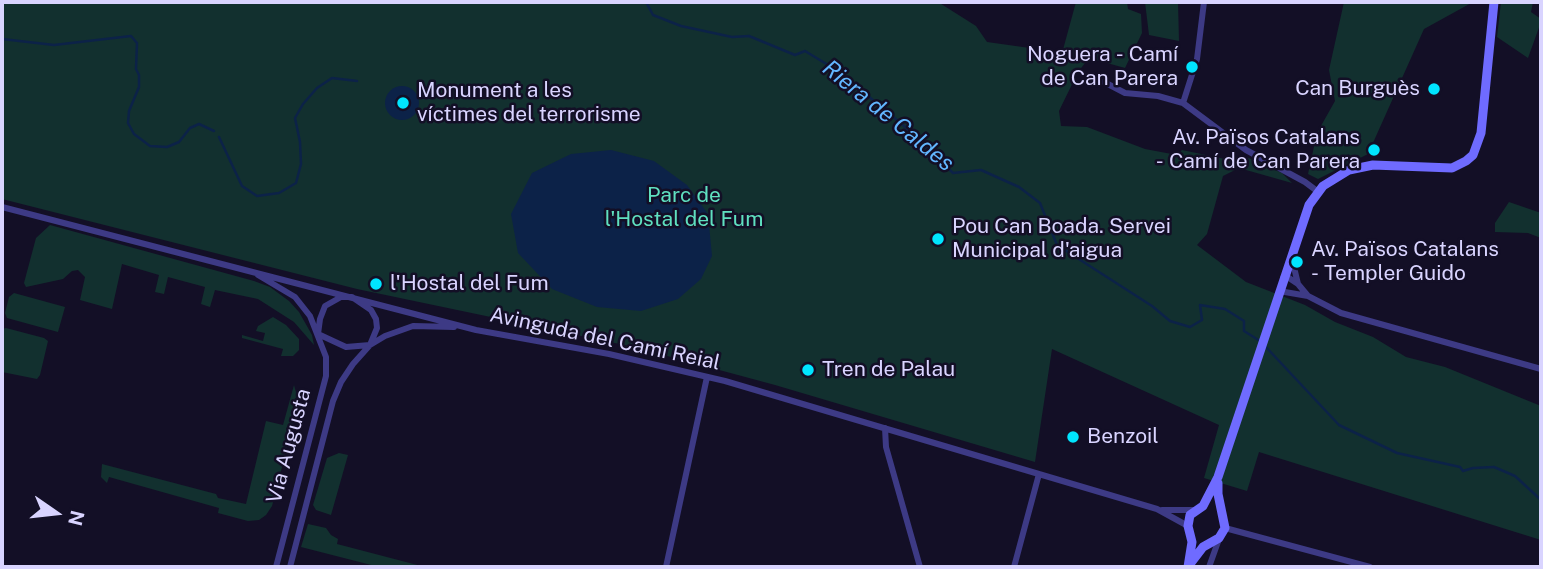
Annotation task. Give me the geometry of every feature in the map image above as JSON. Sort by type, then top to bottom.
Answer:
[{"type":"main road","points":[[1188,567],[1192,547],[1190,515],[1199,508],[1218,477],[1309,205],[1317,191],[1335,177],[1359,167],[1385,165],[1452,168],[1473,155],[1480,133],[1494,2]]},
{"type":"main road","points":[[1188,567],[1203,547],[1225,528],[1218,494],[1218,477]]},
{"type":"main road","points":[[1199,508],[1211,506],[1222,513]]},
{"type":"main road","points":[[1190,529],[1200,541],[1214,540]]},
{"type":"street","points":[[1183,103],[1197,60],[1204,2]]},
{"type":"street","points":[[1104,82],[1125,93],[1158,96],[1183,103],[1246,150],[1317,191]]},
{"type":"street","name":"Avinguda del Camí Reial","points":[[2,207],[476,330],[609,354],[707,377],[1157,509],[1190,529]]},
{"type":"street","points":[[1291,254],[1298,284]]},
{"type":"street","name":"Via Augusta","points":[[247,270],[278,285],[295,298],[310,316],[326,357],[326,376],[276,567]]},
{"type":"street","points":[[1283,278],[1289,278],[1298,284],[1308,296]]},
{"type":"street","points":[[1279,291],[1308,296],[1341,313],[1541,369]]},
{"type":"street","points":[[318,334],[325,306],[341,297],[352,296],[364,303],[376,319],[377,328],[370,345]]},
{"type":"street","name":"Via Augusta","points":[[290,567],[333,401],[353,364],[370,345],[385,336],[413,326],[437,325],[476,330]]},
{"type":"street","name":"Via Augusta","points":[[318,334],[346,347],[370,345]]},
{"type":"street","points":[[666,567],[707,377]]},
{"type":"street","points":[[885,428],[886,447],[920,567]]},
{"type":"street","points":[[1014,567],[1039,474]]},
{"type":"street","name":"Avinguda del Camí Reial","points":[[1157,509],[1199,508]]},
{"type":"street","points":[[1225,528],[1370,567]]},
{"type":"street","points":[[1209,567],[1214,540]]},
{"type":"green space","name":"Parc de l'Hostal del Fum","points":[[2,2],[938,2],[976,26],[987,42],[1044,50],[1061,57],[1076,2],[1127,2],[1128,9],[1141,14],[1142,33],[1125,68],[1089,58],[1078,72],[1059,111],[1061,126],[1087,127],[1145,149],[1177,155],[1182,150],[1235,161],[1242,155],[1282,173],[1292,183],[1239,168],[1223,176],[1207,234],[1197,245],[1246,282],[1305,305],[1335,322],[1373,337],[1406,357],[1445,367],[1541,406],[1541,540],[1259,452],[1247,491],[1204,478],[1219,425],[1052,349],[1035,462],[775,385],[634,347],[357,289],[2,199]]},
{"type":"green space","points":[[1145,2],[1178,2],[1179,41],[1149,35]]},
{"type":"green space","points":[[1344,2],[1473,2],[1424,29],[1368,154],[1318,179],[1308,174],[1317,133],[1335,101],[1329,70]]},
{"type":"green space","points":[[1501,2],[1533,2],[1531,12],[1541,19],[1541,22],[1528,58],[1497,37]]},
{"type":"green space","points":[[1509,202],[1541,213],[1541,238],[1528,233],[1495,232],[1495,223]]},
{"type":"green space","points":[[50,225],[270,287],[299,312],[312,335],[314,345],[294,322],[258,299],[215,290],[210,307],[201,304],[205,287],[168,277],[164,294],[155,292],[159,275],[122,264],[112,309],[80,300],[85,277],[78,270],[72,271],[63,279],[26,287],[24,283],[36,238]]},
{"type":"green space","points":[[14,293],[65,307],[58,332],[7,318],[5,313],[9,297]]},
{"type":"green space","points":[[273,317],[286,325],[299,339],[299,350],[293,356],[281,356],[283,349],[242,338],[242,335],[263,341],[265,333],[256,331],[258,326]]},
{"type":"green space","points":[[2,329],[48,341],[37,379],[2,372]]},
{"type":"green space","points":[[294,385],[297,396],[295,417],[272,506],[259,520],[248,521],[218,513],[219,508],[109,477],[107,483],[101,477],[102,464],[246,504],[266,421],[283,425]]},
{"type":"green space","points":[[339,453],[348,455],[331,515],[316,510],[313,505],[327,458]]},
{"type":"green space","points":[[308,524],[326,528],[338,539],[337,544],[425,567],[379,567],[301,547]]},
{"type":"water","points":[[402,86],[414,91],[419,103],[414,115],[402,120],[390,115],[385,103],[390,91]]},
{"type":"water","points":[[611,150],[654,161],[687,185],[708,214],[712,256],[701,279],[678,299],[641,311],[597,307],[552,289],[518,253],[511,214],[532,173],[571,154]]},
{"type":"waterway","name":"Riera de Caldes","points":[[646,2],[653,15],[681,26],[732,37],[749,36],[795,55],[805,51],[838,71],[904,126],[953,173],[981,170],[1019,187],[1040,203],[1057,245],[1152,306],[1170,321],[1190,327],[1202,320],[1200,305],[1225,309],[1244,321],[1244,331],[1260,341]]},
{"type":"waterway","points":[[2,39],[54,45],[131,36],[137,43],[136,69],[139,75],[139,87],[129,111],[128,123],[134,134],[150,146],[167,147],[179,142],[190,128],[199,124],[214,131]]},
{"type":"waterway","points":[[219,137],[242,186],[257,196],[279,193],[296,183],[301,164],[295,118],[303,104],[317,88],[332,78],[357,81]]},
{"type":"waterway","name":"Riera de Caldes","points":[[1265,346],[1339,425],[1397,453],[1460,467],[1463,471],[1494,467],[1515,476],[1541,500]]},
{"type":"place","name":"Noguera - Camí de Can Parera","points":[[1192,67]]},
{"type":"place","name":"Can Burguès","points":[[1434,89]]},
{"type":"place","name":"Monument a les víctimes del terrorisme","points":[[403,103]]},
{"type":"place","name":"Av. Països Catalans - Camí de Can Parera","points":[[1374,150]]},
{"type":"place","name":"Pou Can Boada. Servei Municipal d'aigua","points":[[938,239]]},
{"type":"place","name":"Av. Països Catalans - Templer Guido","points":[[1297,262]]},
{"type":"place","name":"l'Hostal del Fum","points":[[376,284]]},
{"type":"place","name":"Tren de Palau","points":[[808,370]]},
{"type":"place","name":"Benzoil","points":[[1073,437]]}]
